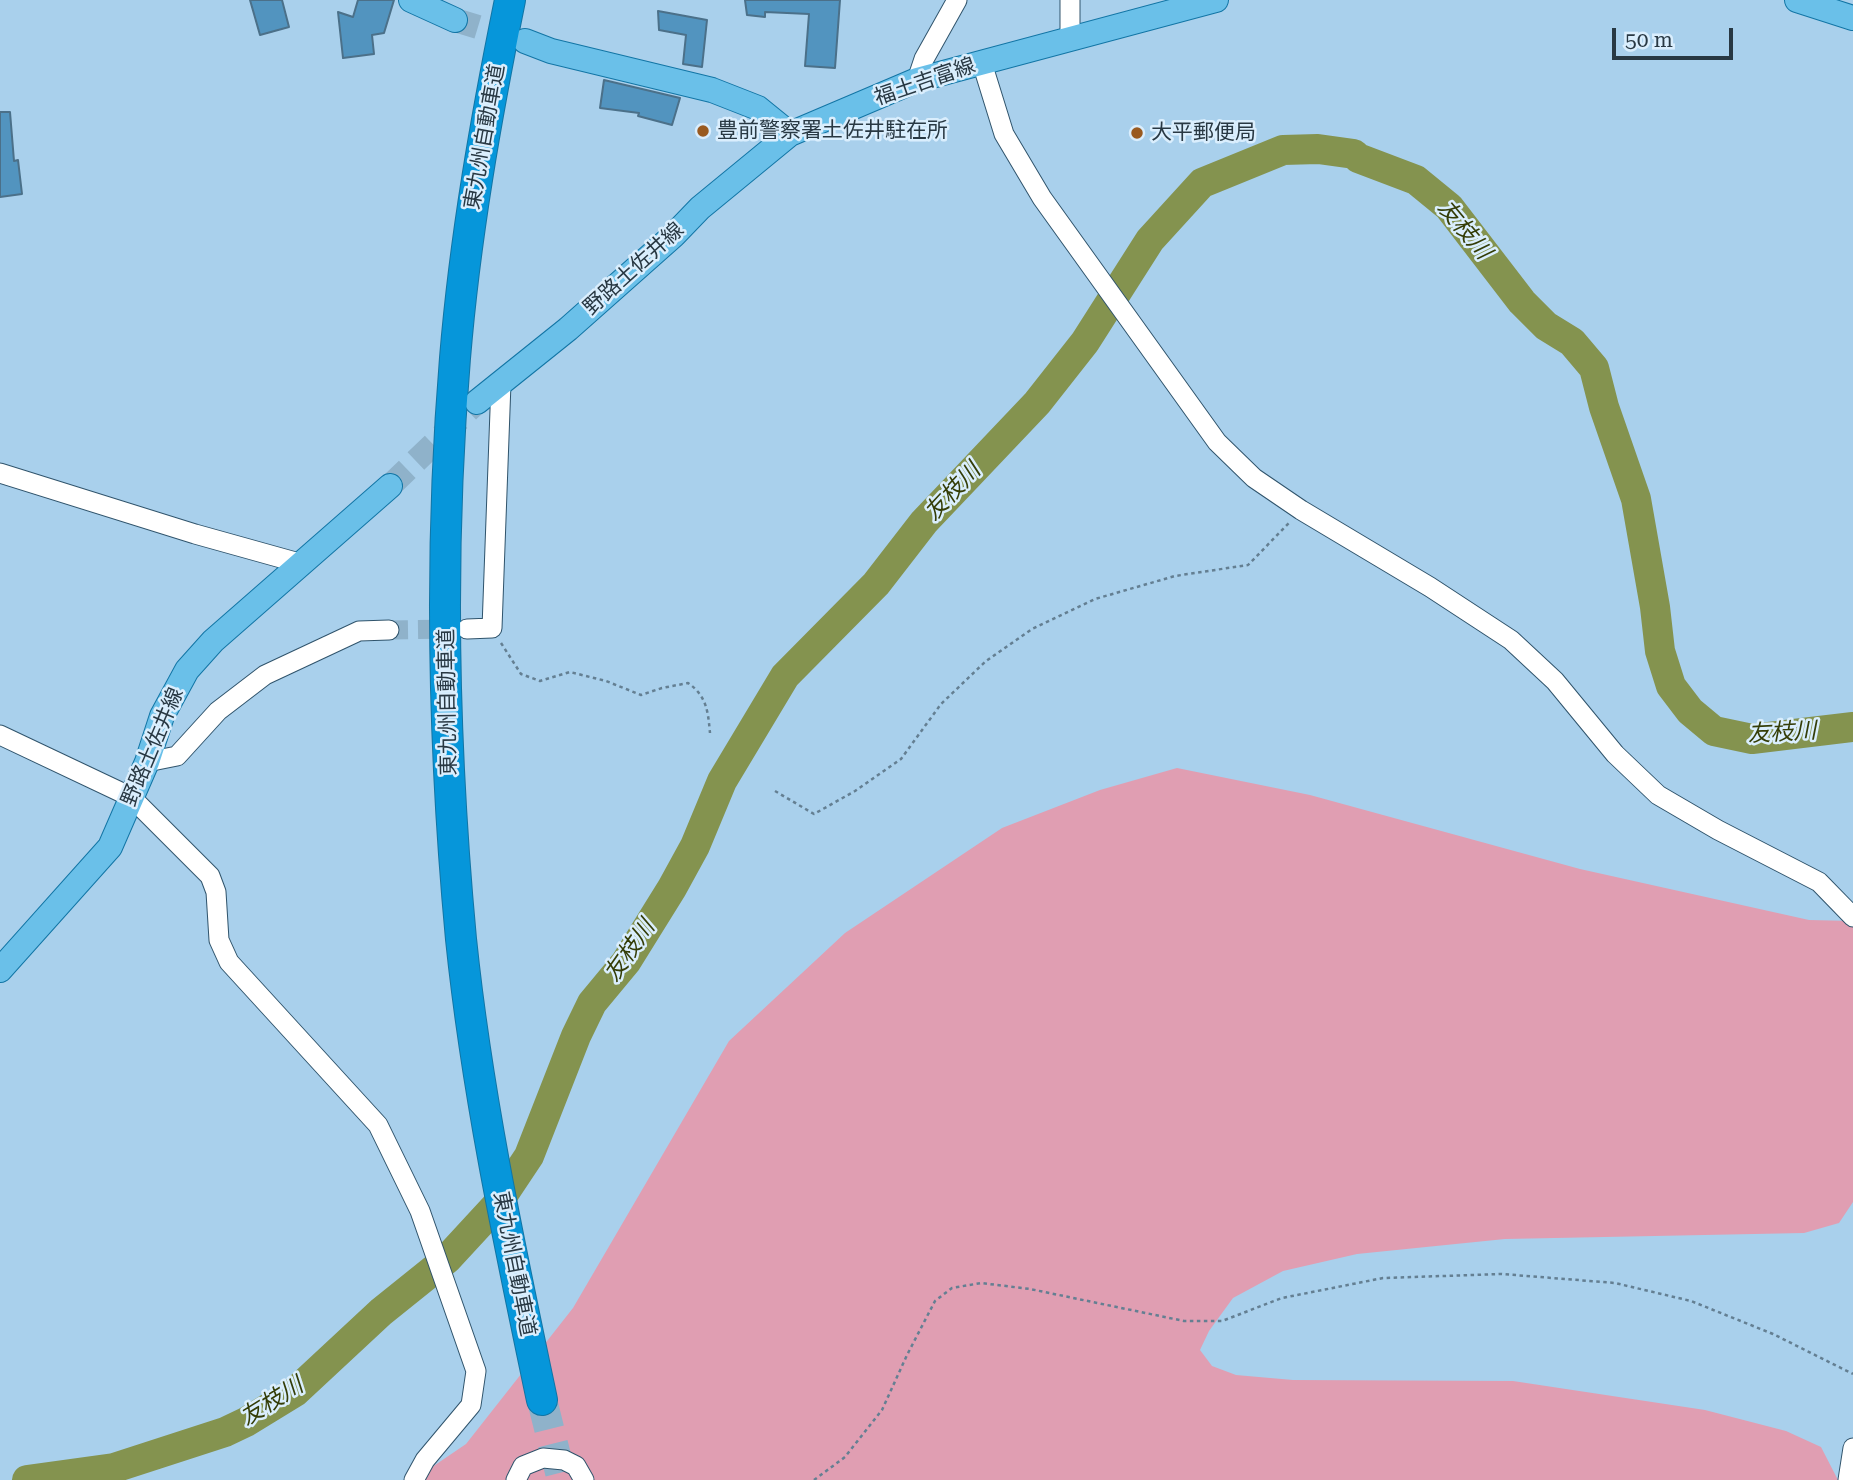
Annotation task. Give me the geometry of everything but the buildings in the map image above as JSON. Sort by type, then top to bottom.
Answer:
[{"type":"highway","name":"東九州自動車道","points":[[510,0],[490,96],[471,216],[455,357],[448,480],[445,664],[450,801],[462,942],[479,1073],[515,1275],[542,1400]]},
{"type":"main road","points":[[411,0],[455,20]]},
{"type":"main road","name":"福土吉富線","points":[[790,134],[917,80],[1216,0]]},
{"type":"main road","points":[[1797,0],[1853,18]]},
{"type":"main road","points":[[525,41],[551,51],[712,90],[758,108],[790,134]]},
{"type":"main road","name":"野路土佐井線","points":[[477,402],[568,329],[674,235],[700,208],[790,134]]},
{"type":"main road","name":"野路土佐井線","points":[[0,970],[110,847],[147,762],[162,716],[187,670],[213,641],[299,563],[390,486]]},
{"type":"street","points":[[917,80],[924,59],[957,0]]},
{"type":"street","points":[[1070,0],[1070,38]]},
{"type":"street","points":[[982,62],[1004,134],[1042,198],[1217,442],[1254,478],[1301,510],[1430,587],[1511,640],[1555,681],[1615,754],[1658,795],[1718,830],[1819,882],[1853,917]]},
{"type":"street","points":[[467,629],[492,628],[501,383]]},
{"type":"street","points":[[0,472],[195,534],[299,563]]},
{"type":"street","points":[[147,762],[177,756],[218,711],[265,676],[359,631],[389,629]]},
{"type":"street","points":[[0,735],[131,797],[210,876],[216,892],[219,940],[229,962],[378,1125],[420,1211],[476,1371],[471,1405],[425,1460],[414,1480]]},
{"type":"street","points":[[1847,1480],[1853,1448]]},
{"type":"street","points":[[516,1480],[523,1466],[543,1458],[564,1460],[576,1466],[584,1480]]},
{"type":"path","points":[[775,791],[814,814],[855,791],[901,759],[941,704],[986,662],[1032,629],[1095,598],[1175,576],[1248,565],[1301,510]]},
{"type":"path","points":[[492,628],[521,674],[540,681],[570,672],[606,681],[641,695],[688,683],[699,691],[708,707],[710,733]]},
{"type":"path","points":[[814,1480],[845,1457],[881,1410],[936,1301],[952,1288],[981,1283],[1030,1289],[1184,1321],[1222,1321],[1282,1298],[1383,1278],[1502,1274],[1615,1283],[1691,1301],[1773,1334],[1853,1374]]},
{"type":"shaded area","points":[[1177,768],[1310,795],[1580,869],[1809,920],[1853,921],[1853,1202],[1839,1223],[1804,1233],[1505,1239],[1357,1254],[1283,1271],[1233,1298],[1209,1331],[1200,1350],[1212,1366],[1236,1375],[1293,1380],[1513,1381],[1705,1410],[1786,1431],[1821,1447],[1838,1480],[413,1480],[466,1444],[573,1308],[729,1041],[845,933],[1002,828],[1100,790]]},
{"type":"waterway","name":"友枝川","points":[[27,1480],[114,1468],[225,1432],[246,1422],[295,1392],[381,1312],[447,1259],[495,1207],[529,1156],[576,1036],[592,1003],[626,962],[672,888],[695,846],[722,781],[785,676],[876,584],[924,522],[1037,403],[1085,342],[1150,240],[1202,183],[1283,150],[1318,149],[1354,154],[1358,158],[1416,180],[1449,207],[1522,302],[1546,326],[1572,342],[1594,368],[1604,407],[1636,499],[1660,651],[1671,686],[1690,711],[1714,731],[1752,739],[1853,727]]},
{"type":"tunnel","points":[[455,20],[521,40]]},
{"type":"tunnel","points":[[390,486],[477,402]]},
{"type":"tunnel","points":[[389,630],[455,629]]},
{"type":"tunnel","points":[[542,1400],[562,1480]]},
{"type":"place","name":"豊前警察署土佐井駐在所","points":[[703,131]]},
{"type":"place","name":"大平郵便局","points":[[1137,133]]}]
